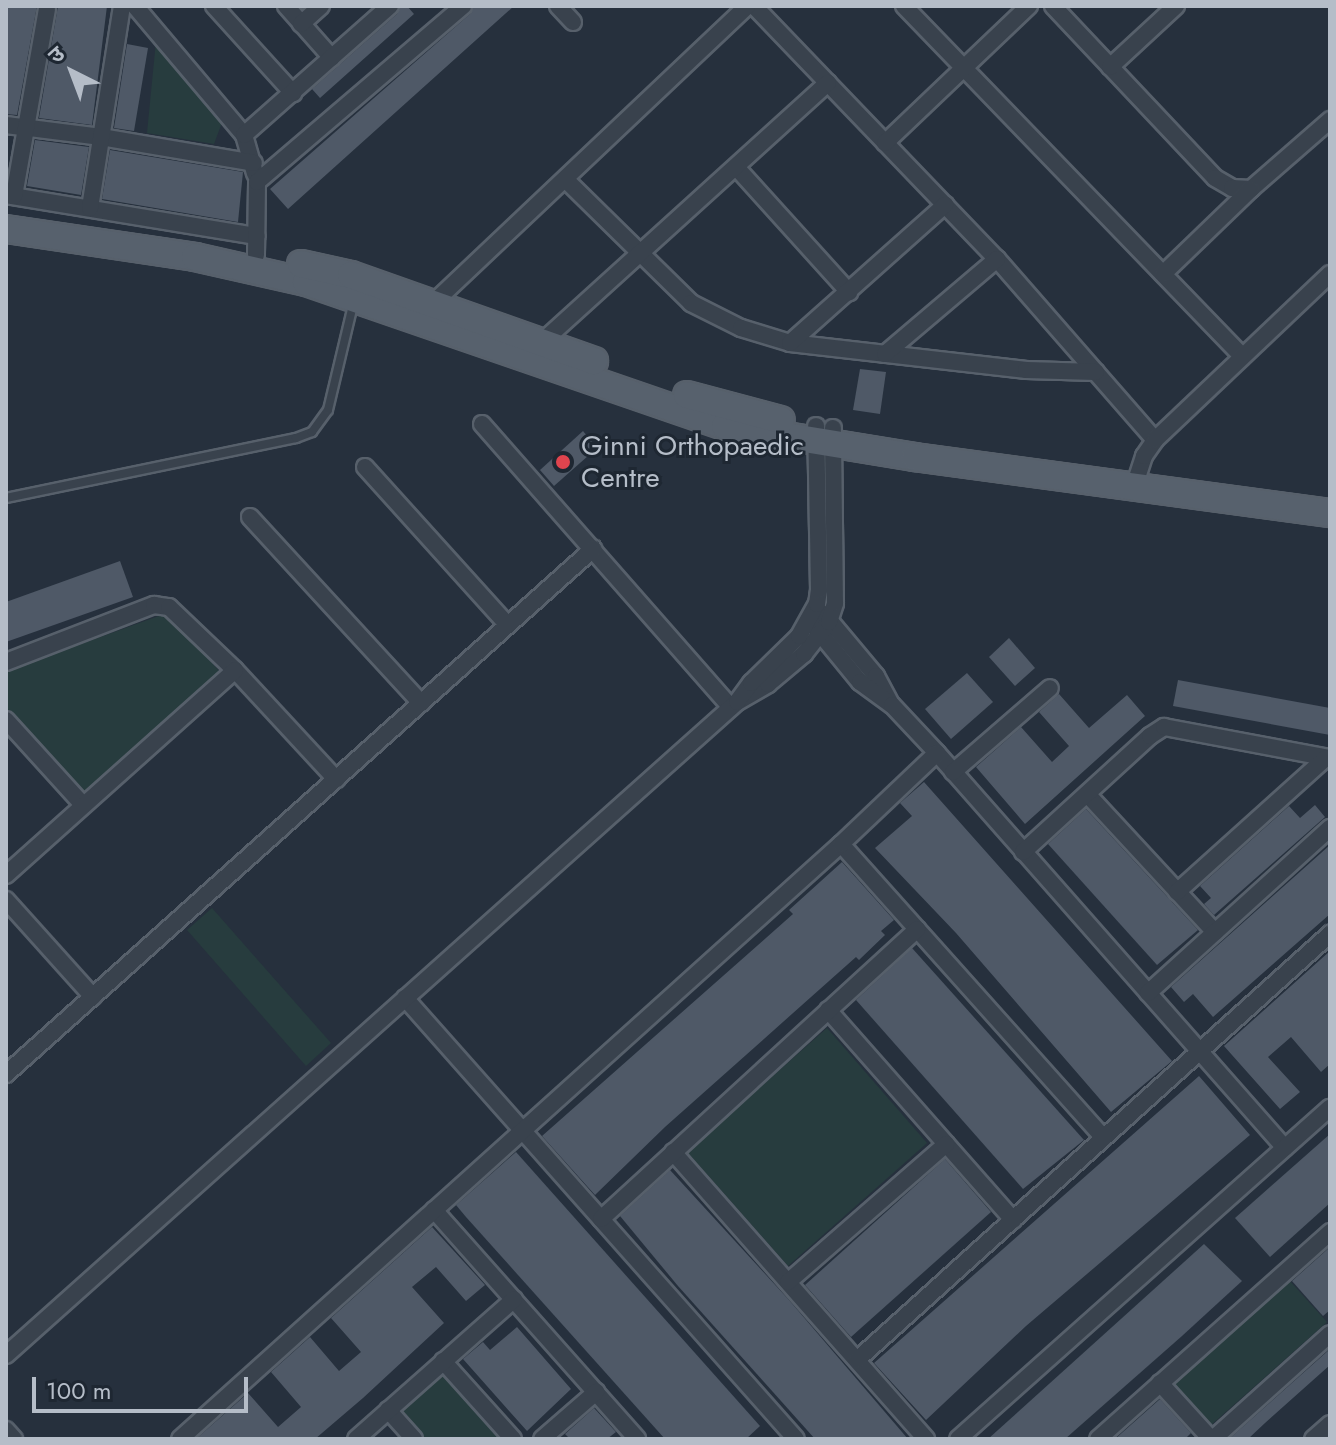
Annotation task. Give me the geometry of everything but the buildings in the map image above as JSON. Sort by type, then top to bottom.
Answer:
[{"type":"main road","points":[[9,201],[257,246],[351,275],[425,311],[725,426],[825,435],[1136,479],[1330,513]]},
{"type":"main road","points":[[6,229],[195,257],[425,311],[542,342],[701,400],[825,435]]},
{"type":"main road","points":[[1136,479],[1330,497]]},
{"type":"street","points":[[90,208],[122,6]]},
{"type":"street","points":[[47,9],[27,127],[9,201],[90,208],[257,246],[257,182],[244,135],[135,6]]},
{"type":"street","points":[[214,6],[293,93]]},
{"type":"street","points":[[286,6],[332,58]]},
{"type":"street","points":[[301,24],[321,6]]},
{"type":"street","points":[[244,135],[390,6]]},
{"type":"street","points":[[257,182],[463,6]]},
{"type":"street","points":[[558,6],[573,22]]},
{"type":"street","points":[[425,311],[747,6]]},
{"type":"street","points":[[754,6],[997,259],[1155,440]]},
{"type":"street","points":[[904,6],[1241,355]]},
{"type":"street","points":[[885,143],[1029,6]]},
{"type":"street","points":[[1053,6],[1215,178],[1232,188],[1251,189]]},
{"type":"street","points":[[1110,67],[1176,6]]},
{"type":"street","points":[[542,342],[828,83]]},
{"type":"street","points":[[1163,274],[1251,189],[1330,120]]},
{"type":"street","points":[[6,125],[101,137],[254,163]]},
{"type":"street","points":[[736,167],[849,292]]},
{"type":"street","points":[[565,179],[691,303],[717,319],[790,343],[1026,370],[1096,372]]},
{"type":"street","points":[[790,343],[945,205]]},
{"type":"street","points":[[885,354],[997,259]]},
{"type":"street","points":[[1136,479],[1155,440],[1241,355],[1330,274]]},
{"type":"street","points":[[482,424],[734,704]]},
{"type":"street","points":[[6,1355],[734,704],[810,621],[817,604],[825,435]]},
{"type":"street","points":[[734,704],[768,684],[804,654],[825,628],[835,603],[825,435]]},
{"type":"street","points":[[365,467],[508,625]]},
{"type":"street","points":[[250,517],[421,703]]},
{"type":"street","points":[[7,1072],[593,549]]},
{"type":"street","points":[[817,604],[825,628]]},
{"type":"street","points":[[6,662],[161,605],[177,613],[235,670],[336,779]]},
{"type":"street","points":[[810,621],[825,628],[876,676],[892,705],[1285,1148]]},
{"type":"street","points":[[6,875],[235,670]]},
{"type":"street","points":[[953,772],[1050,688]]},
{"type":"street","points":[[6,720],[83,805]]},
{"type":"street","points":[[1023,852],[1150,736],[1164,727],[1328,758]]},
{"type":"street","points":[[180,1439],[841,844],[937,753]]},
{"type":"street","points":[[1177,892],[1328,758]]},
{"type":"street","points":[[1088,795],[1215,932]]},
{"type":"street","points":[[1148,993],[1330,828]]},
{"type":"street","points":[[841,844],[1104,1138]]},
{"type":"street","points":[[6,900],[93,997]]},
{"type":"street","points":[[601,1219],[917,929]]},
{"type":"street","points":[[857,1360],[1330,934]]},
{"type":"street","points":[[405,998],[788,1436]]},
{"type":"street","points":[[828,1010],[1013,1220]]},
{"type":"street","points":[[960,1439],[1330,1108]]},
{"type":"street","points":[[788,1282],[946,1144]]},
{"type":"street","points":[[673,1152],[926,1439]]},
{"type":"street","points":[[434,1210],[637,1439]]},
{"type":"street","points":[[1098,1439],[1330,1232]]},
{"type":"street","points":[[356,1439],[514,1299]]},
{"type":"street","points":[[1160,1383],[1212,1439],[1330,1334]]},
{"type":"street","points":[[443,1361],[513,1439]]},
{"type":"street","points":[[542,1439],[596,1392]]},
{"type":"street","points":[[388,1410],[414,1439]]},
{"type":"street","points":[[1313,1439],[1330,1424]]},
{"type":"street","points":[[6,1430],[14,1439]]},
{"type":"lane","points":[[6,498],[312,432],[322,423],[328,410],[356,297]]},
{"type":"green space","points":[[156,41],[224,117],[214,144],[147,133]]},
{"type":"green space","points":[[167,613],[221,673],[85,795],[6,707],[6,671]]},
{"type":"green space","points":[[212,908],[331,1043],[306,1066],[187,930]]},
{"type":"green space","points":[[827,1028],[927,1143],[788,1266],[687,1152]]},
{"type":"green space","points":[[1289,1280],[1327,1322],[1210,1426],[1172,1384]]},
{"type":"green space","points":[[441,1372],[502,1439],[421,1439],[397,1412]]},
{"type":"place","name":"Ginni Orthopaedic Centre","points":[[563,462]]}]
